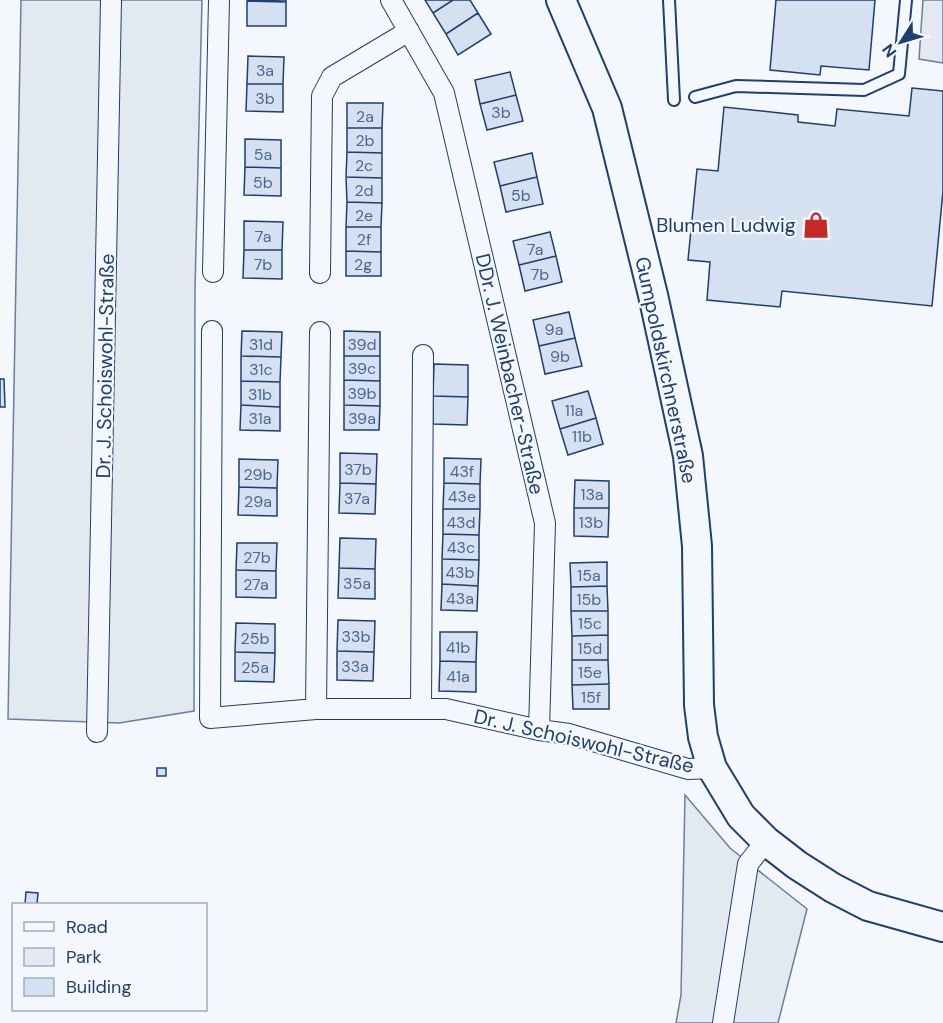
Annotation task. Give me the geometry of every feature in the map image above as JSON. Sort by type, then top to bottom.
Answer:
[{"type":"street","name":"Dr. J. Schoiswohl-Straße","points":[[98,732],[111,0]]},
{"type":"street","points":[[213,272],[219,0]]},
{"type":"street","name":"DDr. J. Weinbacher-Straße","points":[[391,0],[444,93],[545,523],[539,730]]},
{"type":"street","name":"Gumpoldskirchnerstraße","points":[[561,0],[607,108],[653,295],[688,456],[697,546],[699,705],[703,737],[712,768],[741,816],[766,841],[797,865],[833,888],[868,906],[943,927]]},
{"type":"street","points":[[320,273],[322,96],[332,77],[409,30]]},
{"type":"street","name":"Dr. J. Schoiswohl-Straße","points":[[212,331],[210,718],[316,709],[446,709],[539,730],[569,734],[687,769],[712,768]]},
{"type":"street","points":[[316,709],[320,332]]},
{"type":"street","points":[[421,709],[423,355]]},
{"type":"street","points":[[723,1023],[748,864],[766,841]]},
{"type":"lane","points":[[669,0],[674,100]]},
{"type":"lane","points":[[694,97],[736,86],[864,90],[899,74],[906,0]]},
{"type":"green space","points":[[21,0],[202,0],[195,289],[194,711],[119,723],[8,719]]},
{"type":"green space","points":[[923,0],[943,0],[943,63],[919,59]]},
{"type":"green space","points":[[685,795],[730,848],[807,909],[778,1023],[676,1023],[681,995]]},
{"type":"building","points":[[247,0],[286,0],[286,2]]},
{"type":"building","points":[[425,0],[453,0],[433,13]]},
{"type":"building","points":[[453,0],[470,0],[478,13],[446,34],[433,13]]},
{"type":"building","points":[[776,0],[875,0],[869,70],[821,66],[820,75],[770,70]]},
{"type":"building","points":[[247,1],[286,2],[286,26],[247,26]]},
{"type":"building","points":[[478,13],[491,34],[458,55],[446,34]]},
{"type":"building","points":[[248,56],[284,57],[283,84],[247,84]]},
{"type":"building","points":[[510,72],[516,95],[480,104],[475,80]]},
{"type":"building","points":[[247,84],[283,84],[283,112],[246,111]]},
{"type":"building","name":"Blumen Ludwig","points":[[912,88],[943,91],[943,191],[932,306],[782,291],[780,307],[707,300],[710,262],[688,260],[697,169],[718,171],[724,107],[798,115],[798,122],[835,126],[837,109],[909,116]]},
{"type":"building","points":[[516,95],[523,121],[487,130],[480,104]]},
{"type":"building","points":[[347,103],[383,103],[382,128],[347,128]]},
{"type":"building","points":[[347,128],[382,128],[382,153],[347,152]]},
{"type":"building","points":[[245,139],[281,140],[281,168],[245,167]]},
{"type":"building","points":[[347,152],[382,153],[382,178],[346,177]]},
{"type":"building","points":[[532,153],[537,177],[500,186],[494,162]]},
{"type":"building","points":[[245,167],[281,168],[281,196],[244,195]]},
{"type":"building","points":[[346,177],[382,178],[382,203],[347,202]]},
{"type":"building","points":[[537,177],[543,204],[506,212],[500,186]]},
{"type":"building","points":[[347,202],[382,203],[381,227],[346,227]]},
{"type":"building","points":[[244,221],[283,222],[282,250],[244,250]]},
{"type":"building","points":[[346,227],[381,227],[381,252],[346,251]]},
{"type":"building","points":[[550,232],[556,256],[519,265],[513,241]]},
{"type":"building","points":[[244,250],[282,250],[282,279],[243,278]]},
{"type":"building","points":[[346,251],[381,252],[381,276],[346,276]]},
{"type":"building","points":[[556,256],[562,282],[525,291],[519,265]]},
{"type":"building","points":[[569,312],[575,338],[539,346],[533,320]]},
{"type":"building","points":[[242,331],[282,332],[281,357],[241,356]]},
{"type":"building","points":[[344,331],[380,332],[380,356],[344,356]]},
{"type":"building","points":[[575,338],[582,366],[545,374],[539,346]]},
{"type":"building","points":[[241,356],[281,357],[280,382],[241,381]]},
{"type":"building","points":[[344,356],[380,356],[380,381],[344,380]]},
{"type":"building","points":[[434,364],[468,365],[468,397],[433,396]]},
{"type":"building","points":[[0,379],[4,379],[5,407],[0,407]]},
{"type":"building","points":[[344,380],[380,381],[380,406],[344,405]]},
{"type":"building","points":[[241,381],[280,382],[280,407],[241,405]]},
{"type":"building","points":[[588,391],[596,418],[560,429],[552,401]]},
{"type":"building","points":[[433,396],[468,397],[467,425],[433,424]]},
{"type":"building","points":[[241,405],[280,407],[280,431],[240,430]]},
{"type":"building","points":[[344,405],[380,406],[379,430],[344,430]]},
{"type":"building","points":[[596,418],[603,444],[568,455],[560,429]]},
{"type":"building","points":[[340,453],[377,454],[376,484],[340,483]]},
{"type":"building","points":[[444,458],[481,459],[480,484],[444,483]]},
{"type":"building","points":[[239,459],[278,460],[277,488],[239,487]]},
{"type":"building","points":[[575,480],[609,481],[609,508],[574,508]]},
{"type":"building","points":[[340,483],[376,484],[375,514],[339,513]]},
{"type":"building","points":[[444,483],[480,484],[480,509],[443,509]]},
{"type":"building","points":[[239,487],[277,488],[277,516],[238,515]]},
{"type":"building","points":[[574,508],[609,508],[608,537],[574,536]]},
{"type":"building","points":[[443,509],[480,509],[479,535],[443,534]]},
{"type":"building","points":[[443,534],[479,535],[479,560],[442,559]]},
{"type":"building","points":[[340,538],[376,539],[375,569],[339,568]]},
{"type":"building","points":[[237,543],[277,543],[276,571],[236,570]]},
{"type":"building","points":[[442,559],[479,560],[478,586],[442,584]]},
{"type":"building","points":[[607,562],[607,586],[571,587],[570,563]]},
{"type":"building","points":[[339,568],[375,569],[375,599],[338,598]]},
{"type":"building","points":[[236,570],[276,571],[276,598],[236,597]]},
{"type":"building","points":[[442,584],[478,586],[477,611],[441,610]]},
{"type":"building","points":[[607,586],[608,611],[571,611],[571,587]]},
{"type":"building","points":[[571,611],[608,611],[608,635],[572,636]]},
{"type":"building","points":[[338,620],[375,621],[374,652],[337,651]]},
{"type":"building","points":[[236,623],[275,624],[275,653],[235,652]]},
{"type":"building","points":[[440,632],[477,632],[476,662],[440,661]]},
{"type":"building","points":[[608,635],[608,660],[572,660],[572,636]]},
{"type":"building","points":[[337,651],[374,652],[373,681],[337,680]]},
{"type":"building","points":[[235,652],[275,653],[274,682],[235,681]]},
{"type":"building","points":[[572,660],[608,660],[609,684],[572,685]]},
{"type":"building","points":[[440,661],[476,662],[476,692],[439,691]]},
{"type":"building","points":[[609,684],[609,709],[573,709],[572,685]]},
{"type":"building","points":[[157,768],[166,768],[166,776],[157,776]]},
{"type":"building","points":[[26,892],[38,893],[37,903],[25,903]]},
{"type":"place","name":"Blumen Ludwig","points":[[816,225]]}]
